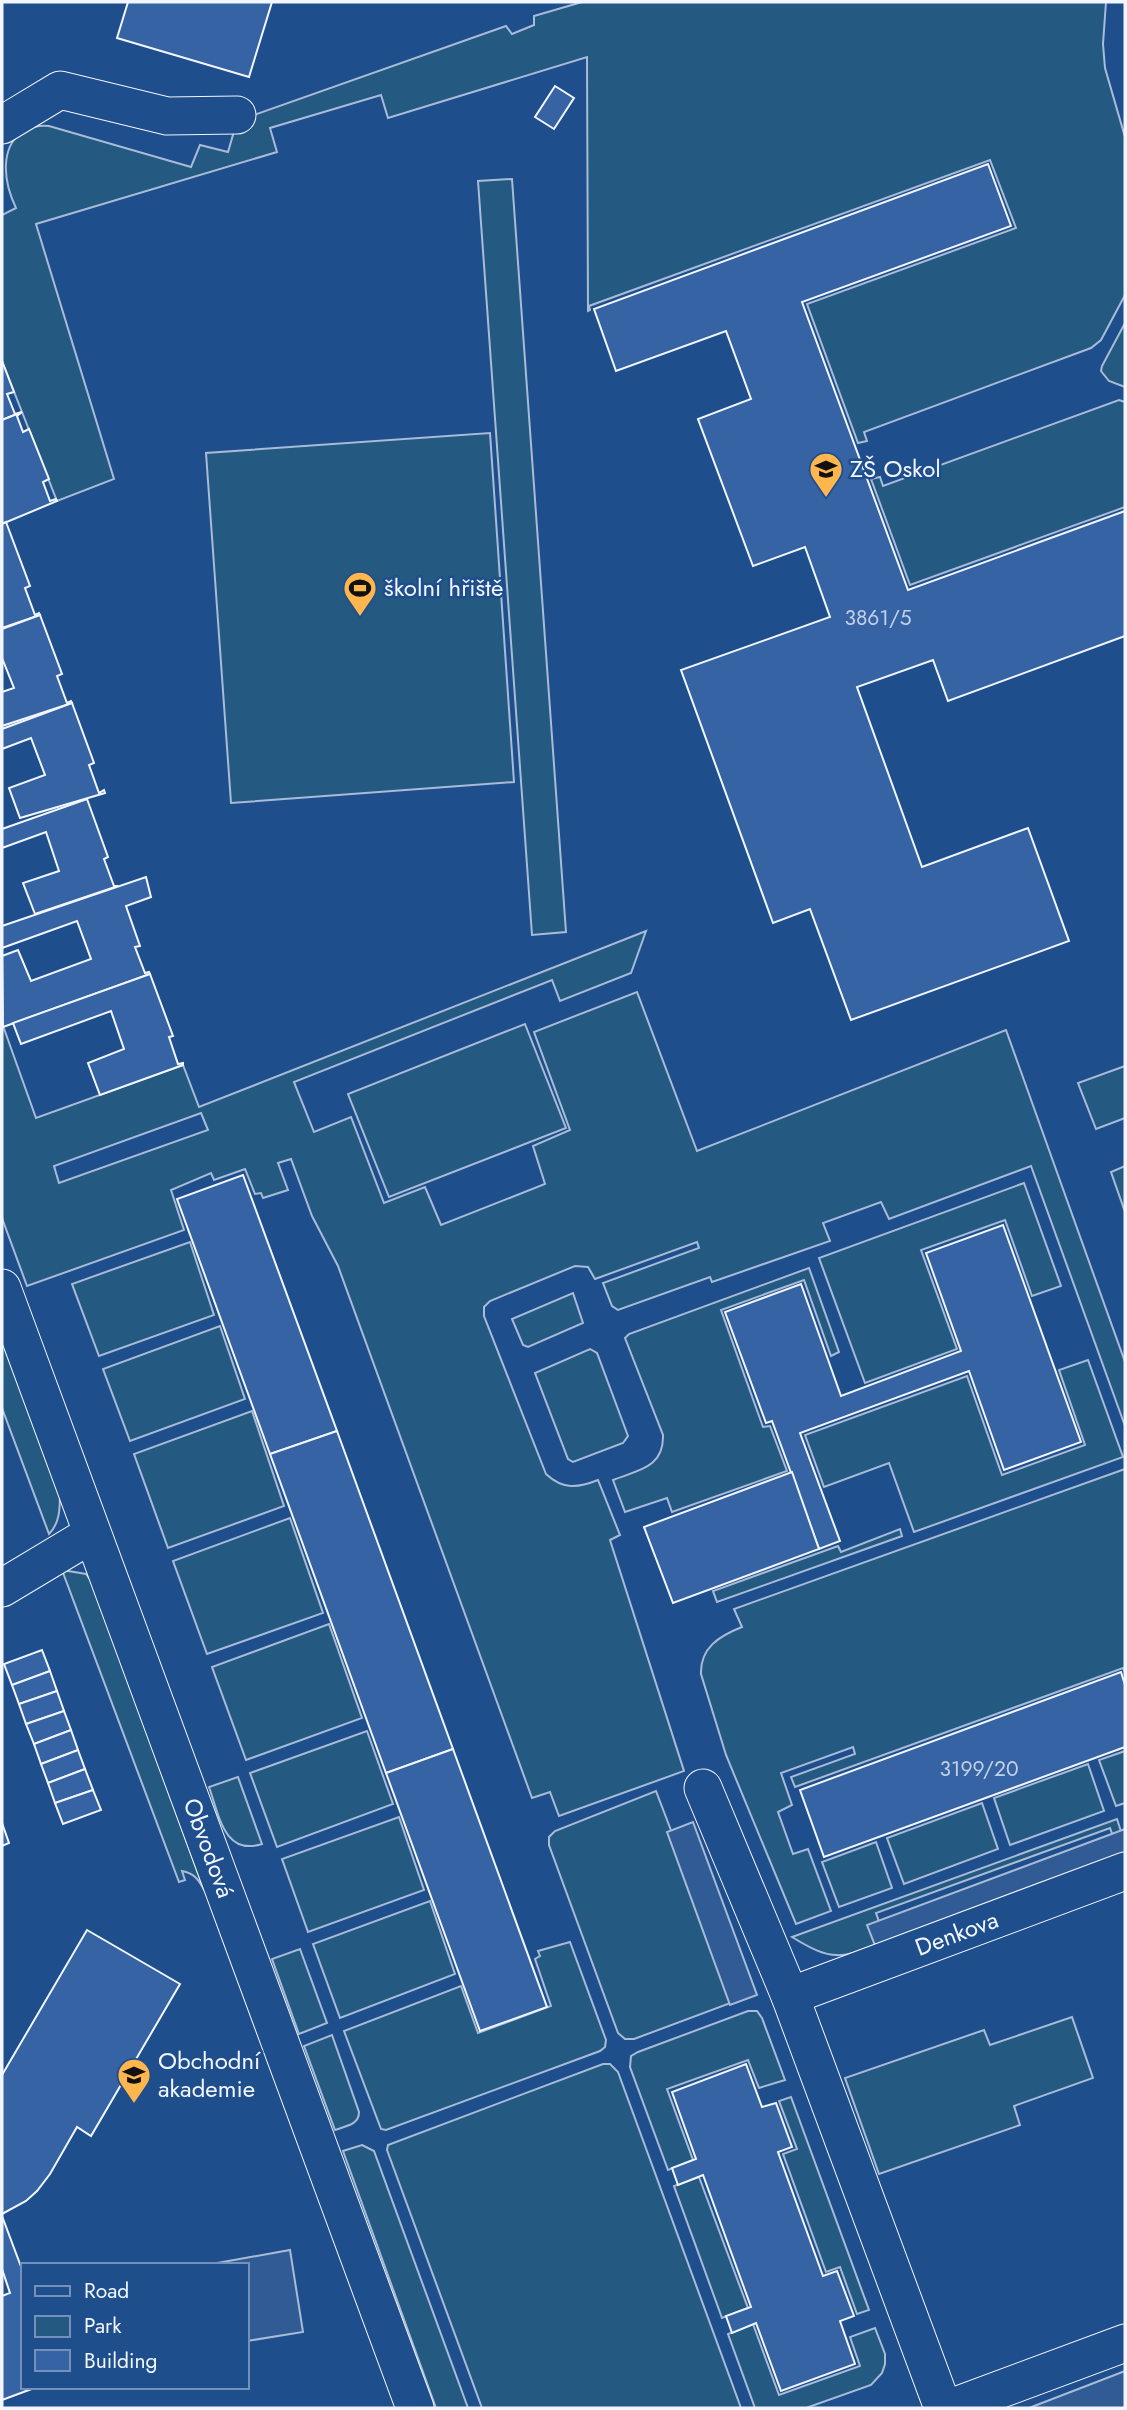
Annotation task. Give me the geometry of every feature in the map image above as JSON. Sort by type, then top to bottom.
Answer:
[{"type":"street","points":[[2,125],[60,90],[167,116],[237,115]]},
{"type":"street","name":"Obvodová","points":[[2,1287],[415,2408]]},
{"type":"street","points":[[2,1588],[92,1534]]},
{"type":"street","points":[[704,1788],[790,1996],[943,2408]]},
{"type":"street","name":"Denkova","points":[[790,1996],[1125,1871]]},
{"type":"street","points":[[950,2408],[1125,2343]]},
{"type":"green space","points":[[582,2],[1106,2],[1103,44],[1105,68],[1125,137],[1125,295],[1101,340],[1091,348],[864,432],[867,441],[858,443],[807,304],[1016,228],[990,160],[589,306],[588,311],[587,57],[388,118],[381,95],[270,128],[277,152],[36,224],[114,479],[57,501],[2,361],[2,215],[16,208],[8,187],[6,166],[10,147],[22,132],[38,126],[49,126],[191,167],[200,145],[228,152],[237,121],[506,26],[512,34],[534,25],[534,16]]},
{"type":"green space","points":[[512,179],[566,932],[532,935],[478,181]]},
{"type":"green space","points":[[1125,323],[1125,387],[1109,381],[1101,371]]},
{"type":"green space","points":[[1119,400],[1125,402],[1125,507],[910,585],[871,479],[880,477],[883,486]]},
{"type":"green space","name":"školní hřiště","points":[[490,433],[514,782],[231,803],[206,453]]},
{"type":"green space","points":[[646,931],[631,973],[560,1001],[552,980],[294,1082],[314,1132],[351,1117],[384,1203],[425,1187],[441,1225],[545,1184],[533,1146],[570,1130],[534,1032],[637,992],[697,1151],[1006,1030],[1125,1362],[1125,1426],[1031,1166],[889,1219],[881,1202],[823,1223],[830,1241],[712,1282],[710,1277],[618,1310],[612,1306],[603,1283],[699,1248],[697,1242],[595,1279],[588,1267],[575,1266],[490,1301],[484,1307],[484,1316],[546,1474],[558,1483],[571,1486],[598,1480],[620,1535],[610,1540],[684,1771],[559,1816],[550,1792],[532,1798],[338,1266],[312,1216],[291,1159],[278,1163],[288,1190],[263,1198],[261,1193],[255,1194],[245,1169],[214,1180],[211,1173],[171,1190],[184,1230],[27,1286],[2,1218],[2,1023],[36,1118],[183,1065],[199,1107]],"holes":[[[201,1113],[208,1130],[59,1183],[54,1166]]]},
{"type":"green space","points":[[525,1024],[566,1128],[389,1197],[348,1094]]},
{"type":"green space","points":[[1125,1066],[1125,1118],[1096,1129],[1078,1083]]},
{"type":"green space","points":[[1125,1166],[1125,1212],[1111,1172]]},
{"type":"green space","points":[[1024,1183],[1061,1286],[1032,1296],[1005,1220],[921,1250],[957,1349],[865,1383],[819,1258]]},
{"type":"green space","points":[[190,1242],[214,1315],[99,1356],[72,1284]]},
{"type":"green space","points":[[809,1268],[839,1352],[831,1356],[804,1280],[721,1310],[763,1427],[770,1426],[787,1471],[672,1512],[667,1498],[625,1512],[613,1480],[640,1470],[654,1461],[659,1455],[663,1435],[625,1338],[629,1334]]},
{"type":"green space","points":[[573,1293],[583,1323],[528,1347],[523,1345],[512,1319]]},
{"type":"green space","points":[[220,1326],[245,1399],[130,1441],[103,1369]]},
{"type":"green space","points":[[2,1332],[60,1492],[57,1520],[49,1534],[2,1408]]},
{"type":"green space","points":[[590,1349],[597,1353],[628,1436],[623,1443],[573,1462],[568,1459],[535,1373]]},
{"type":"green space","points":[[1088,1360],[1123,1457],[914,1532],[889,1463],[824,1487],[805,1435],[967,1376],[1002,1475],[1085,1445],[1059,1370]]},
{"type":"green space","points":[[252,1411],[284,1506],[168,1548],[134,1454]]},
{"type":"green space","points":[[1125,1469],[1125,1673],[1123,1668],[795,1787],[791,1777],[855,1754],[853,1747],[781,1773],[792,1805],[778,1812],[793,1854],[808,1849],[831,1911],[796,1924],[726,1755],[701,1674],[704,1657],[712,1644],[742,1627],[734,1609]]},
{"type":"green space","points":[[290,1518],[323,1613],[207,1654],[173,1561]]},
{"type":"green space","points":[[900,1529],[902,1536],[717,1602],[713,1591],[838,1546],[841,1552]]},
{"type":"green space","points":[[62,1570],[86,1574],[94,1585],[204,1890],[190,1873],[182,1871],[185,1880],[179,1882]]},
{"type":"green space","points":[[329,1624],[362,1718],[246,1760],[212,1667]]},
{"type":"green space","points":[[367,1731],[393,1804],[277,1847],[250,1773]]},
{"type":"green space","points":[[1125,1751],[1125,1803],[1116,1806],[1099,1760]]},
{"type":"green space","points":[[1088,1764],[1104,1811],[1010,1845],[994,1798]]},
{"type":"green space","points":[[238,1777],[262,1844],[239,1844],[231,1839],[220,1821],[209,1787]]},
{"type":"green space","points":[[656,1791],[736,2001],[634,2039],[625,2039],[618,2033],[549,1845],[549,1837],[555,1831]]},
{"type":"green space","points":[[982,1803],[998,1849],[904,1884],[887,1838]]},
{"type":"green space","points":[[399,1817],[424,1890],[308,1932],[282,1859]]},
{"type":"green space","points":[[1117,1819],[1125,1844],[1120,1856],[1110,1828],[876,1913],[886,1941],[871,1947],[848,1954],[829,1954],[792,1937]]},
{"type":"green space","points":[[876,1842],[892,1888],[839,1907],[822,1862]]},
{"type":"green space","points":[[430,1901],[455,1974],[340,2018],[313,1944]]},
{"type":"green space","points":[[570,1942],[606,2040],[605,2047],[386,2130],[381,2129],[344,2031],[461,1986],[478,2033],[551,2006],[535,1959],[540,1956],[538,1951]]},
{"type":"green space","points":[[300,1949],[327,2023],[299,2034],[272,1959]]},
{"type":"green space","points":[[748,2011],[757,2011],[762,2018],[785,2080],[759,2088],[748,2060],[667,2089],[693,2160],[668,2170],[630,2067],[631,2056]]},
{"type":"green space","points":[[1072,2017],[1093,2078],[1014,2106],[1020,2125],[879,2174],[845,2078],[984,2030],[990,2045]]},
{"type":"green space","points":[[332,2035],[359,2112],[357,2120],[335,2130],[304,2046]]},
{"type":"green space","points":[[603,2064],[610,2064],[618,2072],[741,2408],[482,2408],[387,2150],[388,2145]]},
{"type":"green space","points":[[791,2097],[869,2310],[857,2314],[840,2267],[826,2272],[783,2154],[797,2149],[779,2101]]},
{"type":"green space","points":[[362,2145],[374,2151],[468,2408],[436,2408],[343,2151]]},
{"type":"green space","points":[[699,2177],[748,2308],[722,2318],[674,2186]]},
{"type":"green space","points":[[753,2324],[779,2395],[860,2366],[850,2337],[875,2328],[885,2354],[882,2373],[871,2385],[806,2408],[755,2408],[728,2334]]},
{"type":"shaded area","points":[[693,1822],[757,1995],[730,2005],[667,1832]]},
{"type":"shaded area","points":[[1125,1829],[1125,1861],[878,1953],[867,1925]]},
{"type":"shaded area","points":[[290,2250],[303,2332],[248,2341],[248,2263],[217,2263]]},
{"type":"shaded area","points":[[1125,2371],[1125,2408],[1029,2408]]},
{"type":"building","points":[[128,2],[272,2],[249,77],[117,38]]},
{"type":"building","points":[[555,86],[574,98],[554,129],[535,117]]},
{"type":"building","points":[[988,164],[1011,226],[802,302],[908,590],[1125,511],[1125,636],[948,701],[933,660],[857,687],[922,867],[1028,828],[1069,941],[851,1020],[810,909],[773,923],[681,670],[830,617],[805,547],[753,566],[698,419],[751,399],[726,331],[616,371],[594,309]]},
{"type":"building","points":[[2,361],[14,392],[7,394],[15,414],[22,412],[2,420]]},
{"type":"building","points":[[22,412],[17,416],[23,432],[29,429],[49,479],[43,482],[50,501],[57,501],[2,524],[2,420]]},
{"type":"building","points":[[6,522],[30,586],[25,588],[35,615],[40,615],[2,628],[2,524]]},
{"type":"building","points":[[40,615],[62,674],[57,676],[67,703],[72,703],[2,726],[2,692],[14,688],[2,658],[2,629]]},
{"type":"building","points":[[72,703],[94,763],[89,765],[99,793],[104,790],[105,793],[20,818],[9,788],[45,775],[31,738],[2,749],[2,729]]},
{"type":"building","points":[[87,799],[108,857],[104,859],[114,886],[118,886],[35,914],[23,883],[59,871],[46,832],[2,848],[2,829]]},
{"type":"building","points":[[146,877],[151,897],[126,906],[140,946],[135,947],[145,973],[150,974],[3,1027],[2,956],[18,950],[31,981],[91,959],[77,921],[2,948],[2,926]]},
{"type":"building","points":[[150,974],[173,1036],[169,1037],[178,1064],[183,1065],[100,1095],[88,1063],[124,1049],[111,1011],[21,1044],[13,1023]]},
{"type":"building","points":[[243,1175],[337,1431],[270,1454],[177,1199]]},
{"type":"building","points":[[1003,1225],[1081,1442],[1004,1470],[969,1371],[800,1433],[840,1541],[819,1549],[772,1421],[766,1423],[725,1312],[801,1284],[841,1396],[961,1351],[926,1253]]},
{"type":"building","points":[[337,1431],[453,1749],[386,1773],[270,1454]]},
{"type":"building","points":[[792,1472],[819,1549],[673,1603],[644,1527]]},
{"type":"building","points":[[42,1650],[50,1671],[12,1685],[4,1664]]},
{"type":"building","points":[[50,1671],[57,1691],[19,1704],[12,1685]]},
{"type":"building","points":[[1121,1672],[1125,1685],[1125,1747],[824,1857],[800,1790]]},
{"type":"building","points":[[57,1691],[64,1711],[26,1724],[19,1704]]},
{"type":"building","points":[[64,1711],[71,1730],[34,1744],[26,1724]]},
{"type":"building","points":[[71,1730],[78,1750],[41,1764],[34,1744]]},
{"type":"building","points":[[453,1749],[547,2007],[480,2031],[386,1773]]},
{"type":"building","points":[[78,1750],[85,1769],[48,1783],[41,1764]]},
{"type":"building","points":[[85,1769],[93,1790],[55,1803],[48,1783]]},
{"type":"building","points":[[93,1790],[101,1810],[63,1824],[55,1803]]},
{"type":"building","points":[[2,1823],[9,1843],[2,1846]]},
{"type":"building","points":[[87,1930],[180,1984],[91,2136],[77,2127],[37,2191],[26,2201],[2,2214],[2,2075]]},
{"type":"building","points":[[746,2064],[762,2107],[776,2103],[792,2147],[778,2152],[823,2276],[837,2271],[854,2316],[840,2321],[855,2364],[781,2391],[756,2323],[732,2333],[726,2316],[751,2307],[703,2175],[678,2185],[672,2168],[696,2159],[672,2092]]},
{"type":"building","points":[[2,2216],[21,2267],[21,2389],[32,2389],[2,2400],[2,2296],[10,2293],[2,2269]]},
{"type":"place","name":"ZŠ Oskol","points":[[826,499]]},
{"type":"place","name":"školní hřiště","points":[[360,618]]},
{"type":"place","name":"Obchodní akademie","points":[[134,2105]]}]
